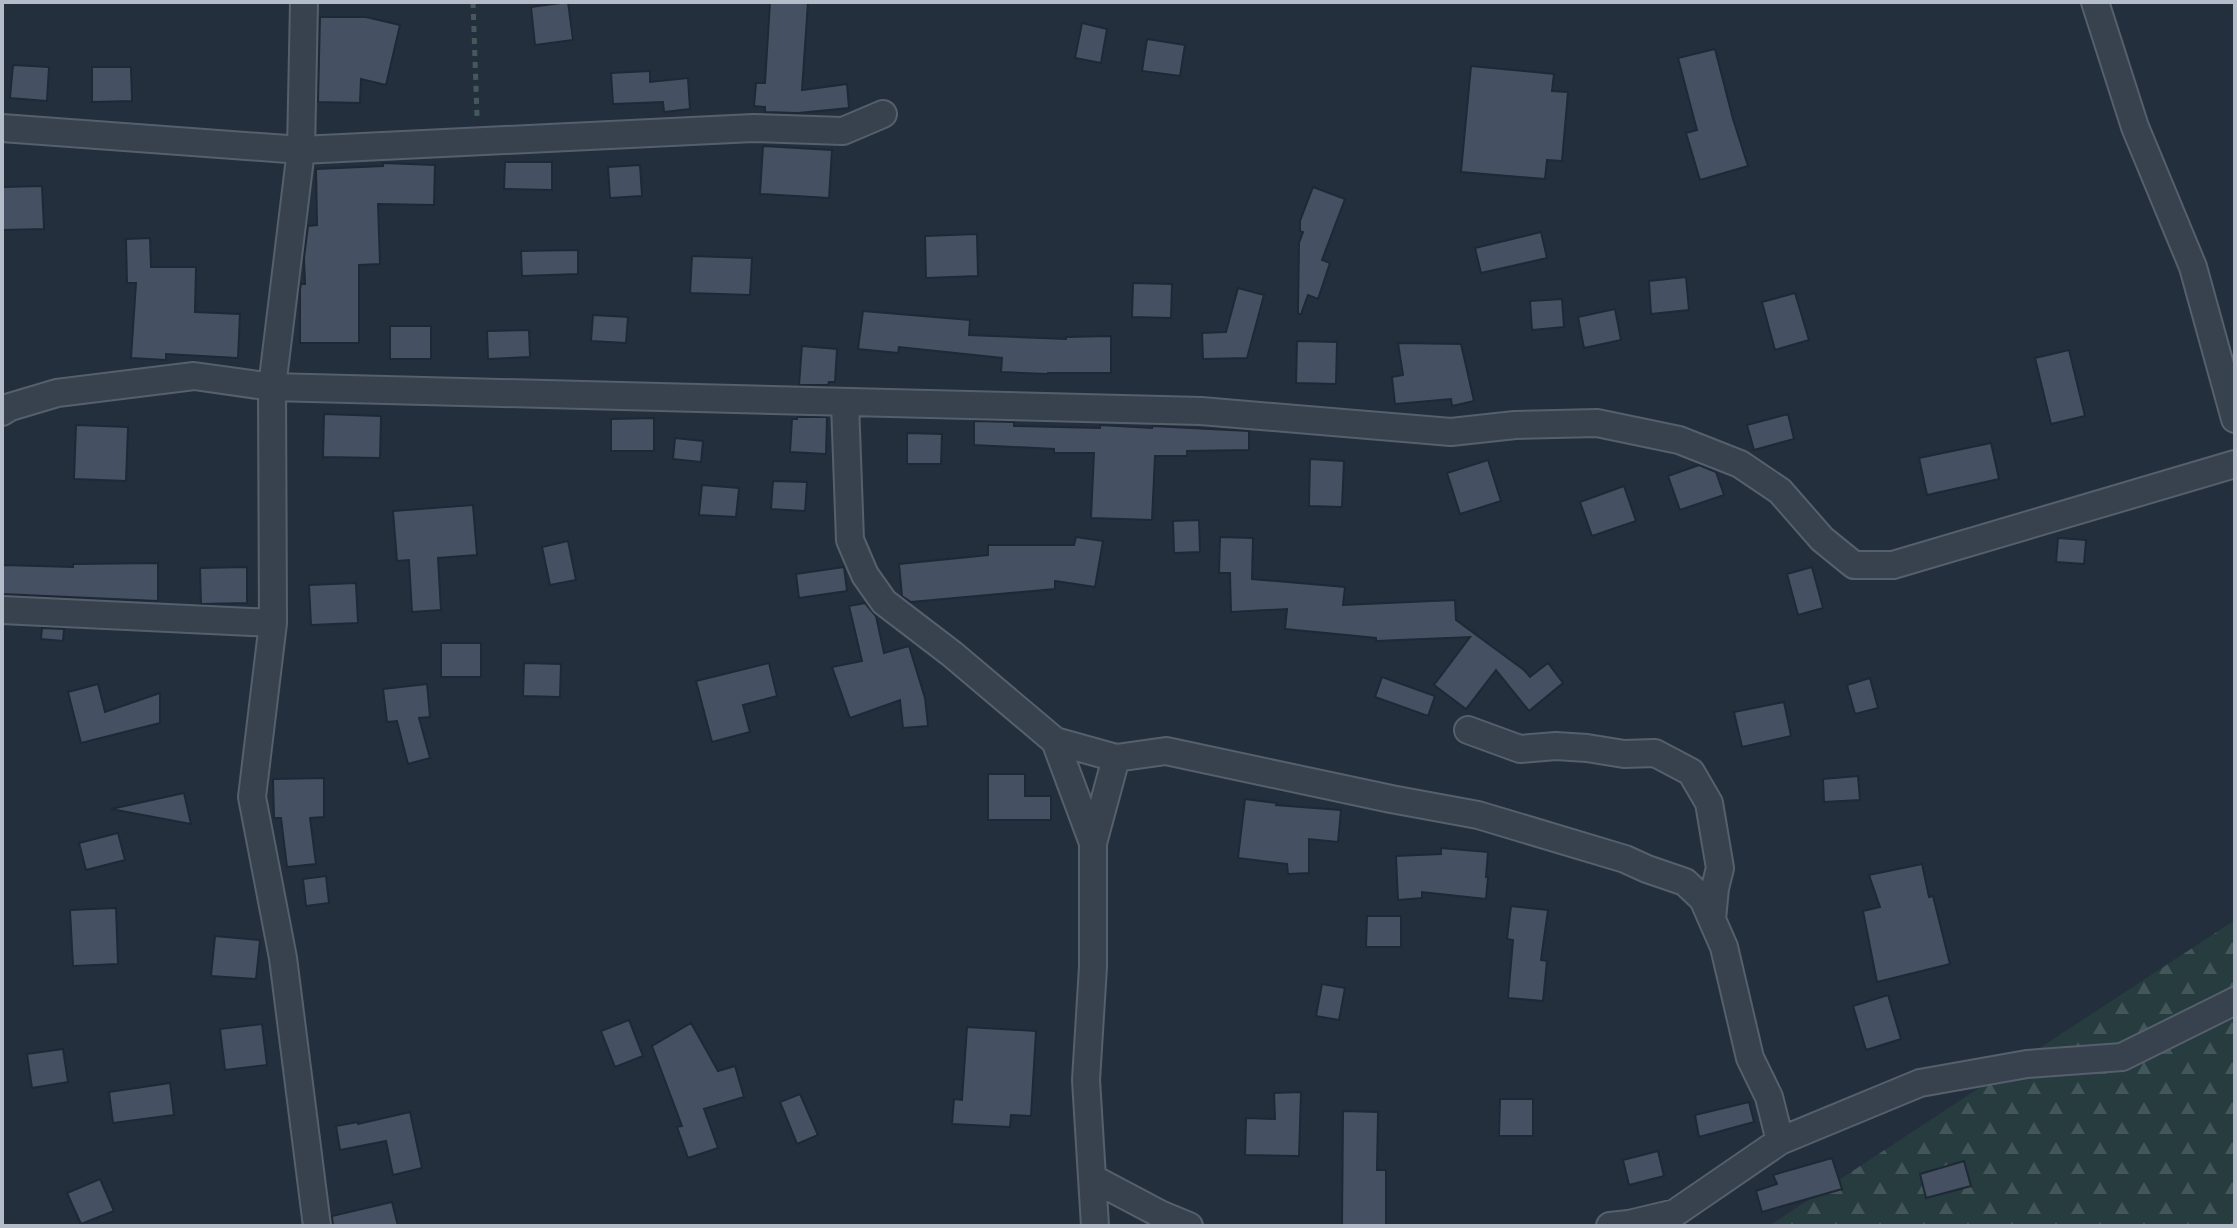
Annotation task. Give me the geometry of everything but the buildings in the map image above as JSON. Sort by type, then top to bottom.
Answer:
[{"type":"street","points":[[304,2],[301,150],[272,387],[273,623],[252,797],[283,958],[317,1226]]},
{"type":"street","points":[[2095,2],[2135,127],[2193,267],[2235,419]]},
{"type":"street","points":[[2,128],[301,150],[753,128],[843,131],[883,114]]},
{"type":"street","points":[[2,412],[57,393],[194,376],[272,387],[1201,411],[1451,432],[1515,425],[1597,423],[1679,440],[1740,464],[1780,491],[1822,539],[1854,565],[1893,565],[2235,464]]},
{"type":"street","points":[[845,403],[850,540],[865,575],[884,602],[952,654],[1055,741],[1116,758],[1166,751],[1478,815],[1625,859],[1685,882],[1703,899],[1724,947],[1750,1058],[1769,1097],[1780,1141]]},
{"type":"street","points":[[2,610],[273,623]]},
{"type":"street","points":[[1468,730],[1520,749],[1556,746],[1624,754],[1655,753],[1691,772],[1709,803],[1720,868],[1712,919]]},
{"type":"street","points":[[1055,741],[1093,843]]},
{"type":"street","points":[[1095,1226],[1086,1080],[1093,967],[1093,843],[1116,758]]},
{"type":"street","points":[[1610,1226],[1675,1213],[1780,1141],[1920,1083],[2027,1064],[2122,1057],[2235,1001]]},
{"type":"street","points":[[1092,1178],[1189,1226]]},
{"type":"path","points":[[473,2],[478,141]]},
{"type":"green space","points":[[2235,920],[2235,1226],[1769,1226]]}]
